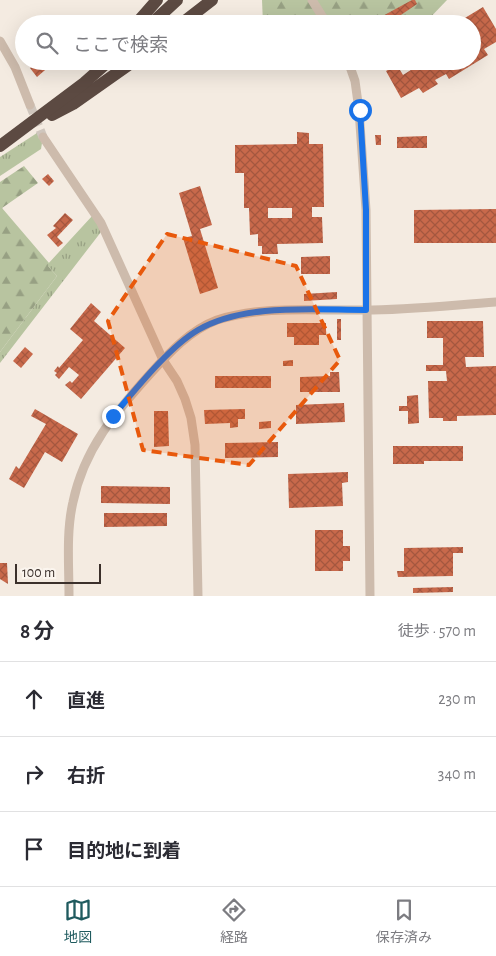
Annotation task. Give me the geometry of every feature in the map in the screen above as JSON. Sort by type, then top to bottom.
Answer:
[{"type":"highway","points":[[144,15],[157,0]]},
{"type":"highway","points":[[161,15],[177,0]]},
{"type":"highway","points":[[193,15],[212,0]]},
{"type":"highway","points":[[84,83],[95,70]]},
{"type":"highway","points":[[19,134],[99,70]]},
{"type":"highway","points":[[0,146],[73,104],[121,70]]},
{"type":"street","points":[[312,0],[321,15]]},
{"type":"street","points":[[0,41],[15,65]]},
{"type":"street","points":[[17,70],[30,105]]},
{"type":"street","points":[[351,70],[360,110],[366,210],[370,596]]},
{"type":"street","points":[[43,137],[101,223],[163,360],[177,381],[185,399],[191,418],[195,445],[198,596]]},
{"type":"street","points":[[69,596],[68,539],[70,522],[73,501],[88,458],[99,436],[113,416],[163,360],[197,330],[216,321],[253,312],[366,310],[496,302]]},
{"type":"highlighted area","points":[[167,234],[296,266],[340,360],[249,465],[143,450],[108,321]]},
{"type":"green space","points":[[262,0],[447,0],[433,15],[263,15]]},
{"type":"green space","points":[[37,133],[42,143],[41,149],[0,176],[0,157]]},
{"type":"green space","points":[[24,166],[38,183],[2,208],[49,263],[48,266],[57,276],[0,352],[0,182]]},
{"type":"green space","points":[[93,215],[101,232],[0,363],[0,352],[57,276],[47,265]]},
{"type":"building","points":[[412,0],[415,0],[417,4],[401,15],[384,15]]},
{"type":"building","points":[[483,7],[496,29],[496,42],[484,49],[488,55],[481,59],[481,15],[470,15]]},
{"type":"building","points":[[32,70],[45,70],[37,77]]},
{"type":"building","points":[[400,70],[403,75],[411,70],[464,70],[449,79],[446,74],[435,80],[438,84],[423,93],[419,88],[401,98],[386,71]]},
{"type":"building","points":[[297,132],[309,133],[309,144],[323,144],[324,207],[312,207],[312,217],[322,217],[323,243],[277,244],[278,254],[262,254],[262,246],[258,246],[258,234],[250,235],[249,208],[244,208],[244,173],[235,173],[235,145],[297,144]],"holes":[[[268,208],[292,208],[292,218],[268,218]]]},
{"type":"building","points":[[375,135],[381,135],[381,145],[376,145]]},
{"type":"building","points":[[427,136],[427,148],[397,148],[397,137]]},
{"type":"building","points":[[48,174],[54,181],[49,186],[42,179]]},
{"type":"building","points":[[200,186],[212,225],[200,229],[218,288],[200,294],[183,238],[192,236],[179,193]]},
{"type":"building","points":[[496,209],[496,243],[414,243],[414,210]]},
{"type":"building","points":[[65,213],[73,220],[57,237],[63,243],[58,247],[47,235],[56,228],[53,226]]},
{"type":"building","points":[[330,256],[330,274],[301,274],[301,257]]},
{"type":"building","points":[[337,292],[337,299],[304,301],[304,294]]},
{"type":"building","points":[[91,303],[101,312],[94,321],[125,348],[81,399],[65,385],[70,381],[72,383],[79,375],[69,367],[59,379],[54,371],[58,366],[59,368],[83,340],[70,329]]},
{"type":"building","points":[[337,319],[341,319],[341,340],[337,340]]},
{"type":"building","points":[[427,321],[483,321],[484,357],[465,357],[466,367],[496,366],[496,415],[457,416],[457,421],[429,418],[428,381],[447,381],[446,371],[426,371],[426,365],[443,365],[443,338],[427,338]]},
{"type":"building","points":[[287,323],[326,323],[326,335],[319,335],[319,345],[294,345],[294,337],[287,337]]},
{"type":"building","points":[[25,347],[33,354],[21,368],[13,361]]},
{"type":"building","points":[[293,360],[293,366],[283,366],[283,361]]},
{"type":"building","points":[[330,372],[339,372],[340,392],[300,392],[300,377],[330,376]]},
{"type":"building","points":[[215,376],[271,376],[271,388],[215,388]]},
{"type":"building","points":[[418,395],[419,423],[408,424],[408,411],[399,411],[399,406],[407,406],[407,396]]},
{"type":"building","points":[[344,403],[345,422],[296,424],[296,405]]},
{"type":"building","points":[[35,409],[78,434],[62,462],[45,452],[24,488],[9,479],[16,466],[19,469],[46,424],[31,416]]},
{"type":"building","points":[[245,409],[245,419],[238,419],[238,427],[230,428],[230,423],[205,424],[204,410]]},
{"type":"building","points":[[154,411],[168,411],[169,446],[154,447]]},
{"type":"building","points":[[271,421],[271,428],[259,429],[259,422]]},
{"type":"building","points":[[278,442],[278,457],[225,458],[225,443]]},
{"type":"building","points":[[393,446],[463,446],[463,461],[424,461],[424,464],[393,464]]},
{"type":"building","points":[[348,472],[348,482],[342,483],[343,506],[289,508],[288,474]]},
{"type":"building","points":[[101,486],[170,487],[170,504],[101,503]]},
{"type":"building","points":[[104,513],[167,513],[167,526],[104,527]]},
{"type":"building","points":[[315,530],[343,530],[343,546],[350,546],[350,561],[343,561],[343,571],[315,571]]},
{"type":"building","points":[[463,547],[463,553],[453,553],[453,576],[398,577],[397,571],[404,571],[404,548]]},
{"type":"building","points":[[0,563],[7,563],[8,584],[0,579]]},
{"type":"building","points":[[453,587],[453,592],[413,593],[413,588]]},
{"type":"tunnel","points":[[30,105],[43,137]]},
{"type":"route","points":[[113,416],[180,343],[197,330],[216,321],[253,312],[366,310],[366,210],[360,110]]}]
